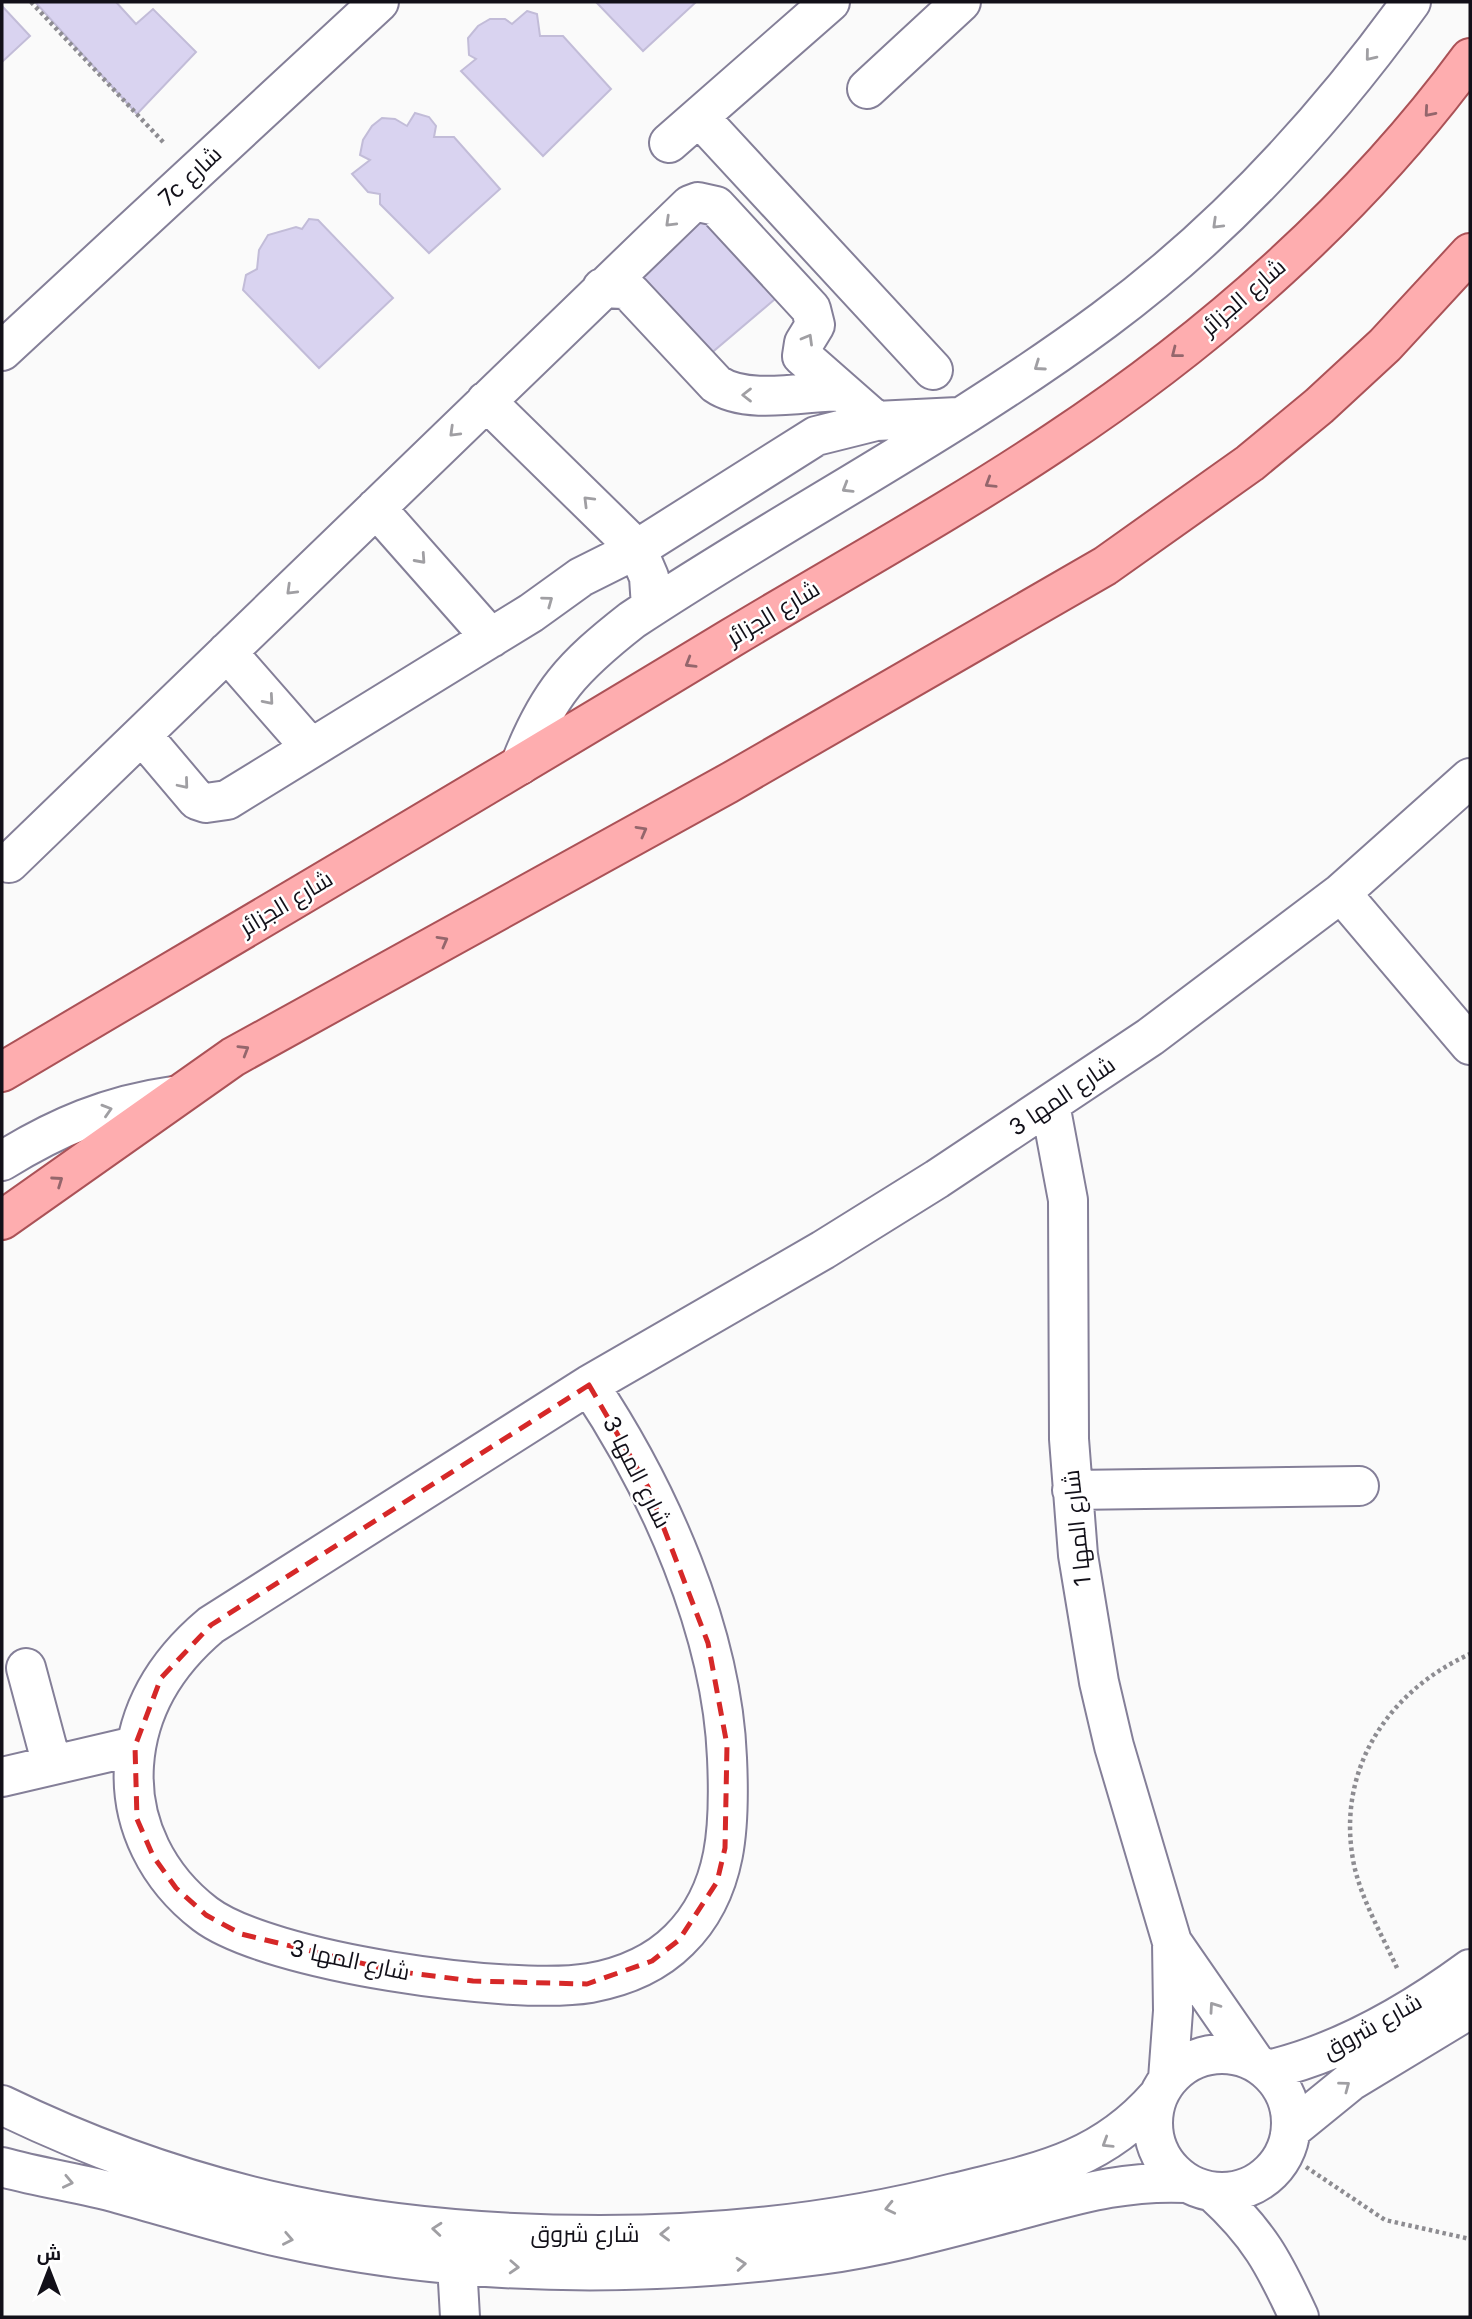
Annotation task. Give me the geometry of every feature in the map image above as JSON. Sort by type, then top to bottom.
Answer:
[{"type":"main road","name":"شارع الجزائر","points":[[2,1072],[984,487],[1128,391],[1261,282],[1324,224],[1385,163],[1470,58]]},
{"type":"main road","points":[[2,1220],[173,1096],[295,1020],[727,784],[1105,566],[1240,471],[1319,406],[1385,345],[1470,253]]},
{"type":"street","name":"7c شارع","points":[[2,351],[379,2]]},
{"type":"street","points":[[669,143],[830,2]]},
{"type":"street","points":[[867,89],[961,2]]},
{"type":"street","points":[[520,765],[542,712],[559,685],[586,656],[651,607],[960,417],[1106,318],[1195,246],[1268,174],[1332,104],[1411,2]]},
{"type":"street","points":[[699,117],[933,370]]},
{"type":"street","points":[[9,863],[682,210],[698,202],[716,206],[811,309],[815,326],[804,343],[802,356],[856,404]]},
{"type":"street","points":[[602,288],[623,289],[631,293],[716,384],[727,392],[960,417]]},
{"type":"street","points":[[486,401],[628,540],[649,577],[651,607]]},
{"type":"street","points":[[142,735],[197,800],[215,803],[238,793],[491,638],[598,566],[628,540],[816,436],[856,404]]},
{"type":"street","points":[[376,508],[491,638]]},
{"type":"street","points":[[227,652],[312,748]]},
{"type":"street","name":"شارع المها 3","points":[[589,1385],[623,1436],[671,1538],[704,1630],[720,1694],[728,1771],[725,1848],[712,1892],[701,1913],[679,1940],[652,1961],[621,1976],[587,1984],[552,1986],[473,1982],[394,1971],[317,1956],[241,1934],[206,1915],[176,1888],[153,1856],[137,1819],[132,1783],[135,1746],[145,1711],[161,1678],[183,1649],[211,1625],[589,1385],[823,1250],[1050,1104],[1236,975],[1341,893],[1470,778]]},
{"type":"street","points":[[1341,893],[1470,1045]]},
{"type":"street","points":[[2,1161],[73,1122],[116,1107],[173,1096]]},
{"type":"street","name":"شارع المها 1","points":[[1050,1104],[1064,1168],[1070,1233],[1068,1388],[1072,1490],[1083,1593],[1114,1746],[1172,1942],[1173,2011],[1163,2088]]},
{"type":"street","points":[[1072,1490],[1359,1486]]},
{"type":"street","points":[[26,1668],[52,1765]]},
{"type":"street","points":[[2,1777],[135,1746]]},
{"type":"street","name":"شارع المها 1","points":[[1172,1942],[1262,2066]]},
{"type":"street","name":"شارع شروق","points":[[1262,2066],[1331,2051],[1415,2004],[1470,1969]]},
{"type":"street","name":"شارع شروق","points":[[1283,2151],[1351,2081],[1470,2009]]},
{"type":"street","points":[[1276,2266],[1287,2097],[1262,2066],[1232,2054],[1208,2055],[1186,2064],[1163,2088],[1152,2117],[1157,2145],[1171,2171],[1200,2188],[1255,2234],[1276,2266],[1300,2317]]},
{"type":"street","name":"شارع شروق","points":[[2,2105],[132,2161],[238,2194],[322,2213],[407,2226],[481,2232],[646,2235],[718,2232],[824,2220],[883,2210],[1063,2165],[1115,2138],[1163,2088]]},
{"type":"street","points":[[1200,2188],[1234,2192],[1254,2185],[1283,2151]]},
{"type":"street","name":"شارع شروق","points":[[2,2167],[119,2193],[201,2219],[285,2239],[371,2254],[457,2264],[643,2270],[764,2262],[885,2243],[1127,2183],[1200,2188]]},
{"type":"street","points":[[457,2264],[460,2317]]},
{"type":"path","points":[[31,2],[193,174]]},
{"type":"path","points":[[1415,2004],[1363,1896],[1352,1842],[1353,1795],[1362,1760],[1377,1727],[1433,1676],[1470,1654]]},
{"type":"path","points":[[1283,2151],[1385,2220],[1470,2239]]},
{"type":"highlighted area","points":[[589,1385],[648,1487],[708,1643],[727,1745],[725,1848],[717,1882],[679,1940],[652,1961],[587,1984],[473,1981],[394,1971],[241,1934],[206,1915],[176,1888],[153,1856],[137,1819],[135,1746],[161,1678],[211,1625]]},
{"type":"building","points":[[35,2],[116,2],[136,24],[153,9],[196,52],[137,114]]},
{"type":"building","points":[[596,2],[696,2],[643,51]]},
{"type":"building","points":[[2,6],[30,36],[2,62]]},
{"type":"building","points":[[527,11],[537,14],[540,36],[563,36],[611,89],[543,156],[461,71],[476,59],[469,55],[468,38],[478,26],[490,19],[505,19],[512,24]]},
{"type":"building","points":[[415,113],[429,117],[436,126],[434,137],[454,137],[500,189],[429,253],[380,204],[380,194],[368,192],[352,174],[370,160],[360,155],[363,140],[372,126],[382,118],[395,119],[407,126]]},
{"type":"building","points":[[707,209],[781,294],[709,355],[635,270]]},
{"type":"building","points":[[309,219],[318,220],[393,298],[319,368],[243,290],[246,275],[257,269],[259,250],[268,235],[296,227],[302,229]]}]
